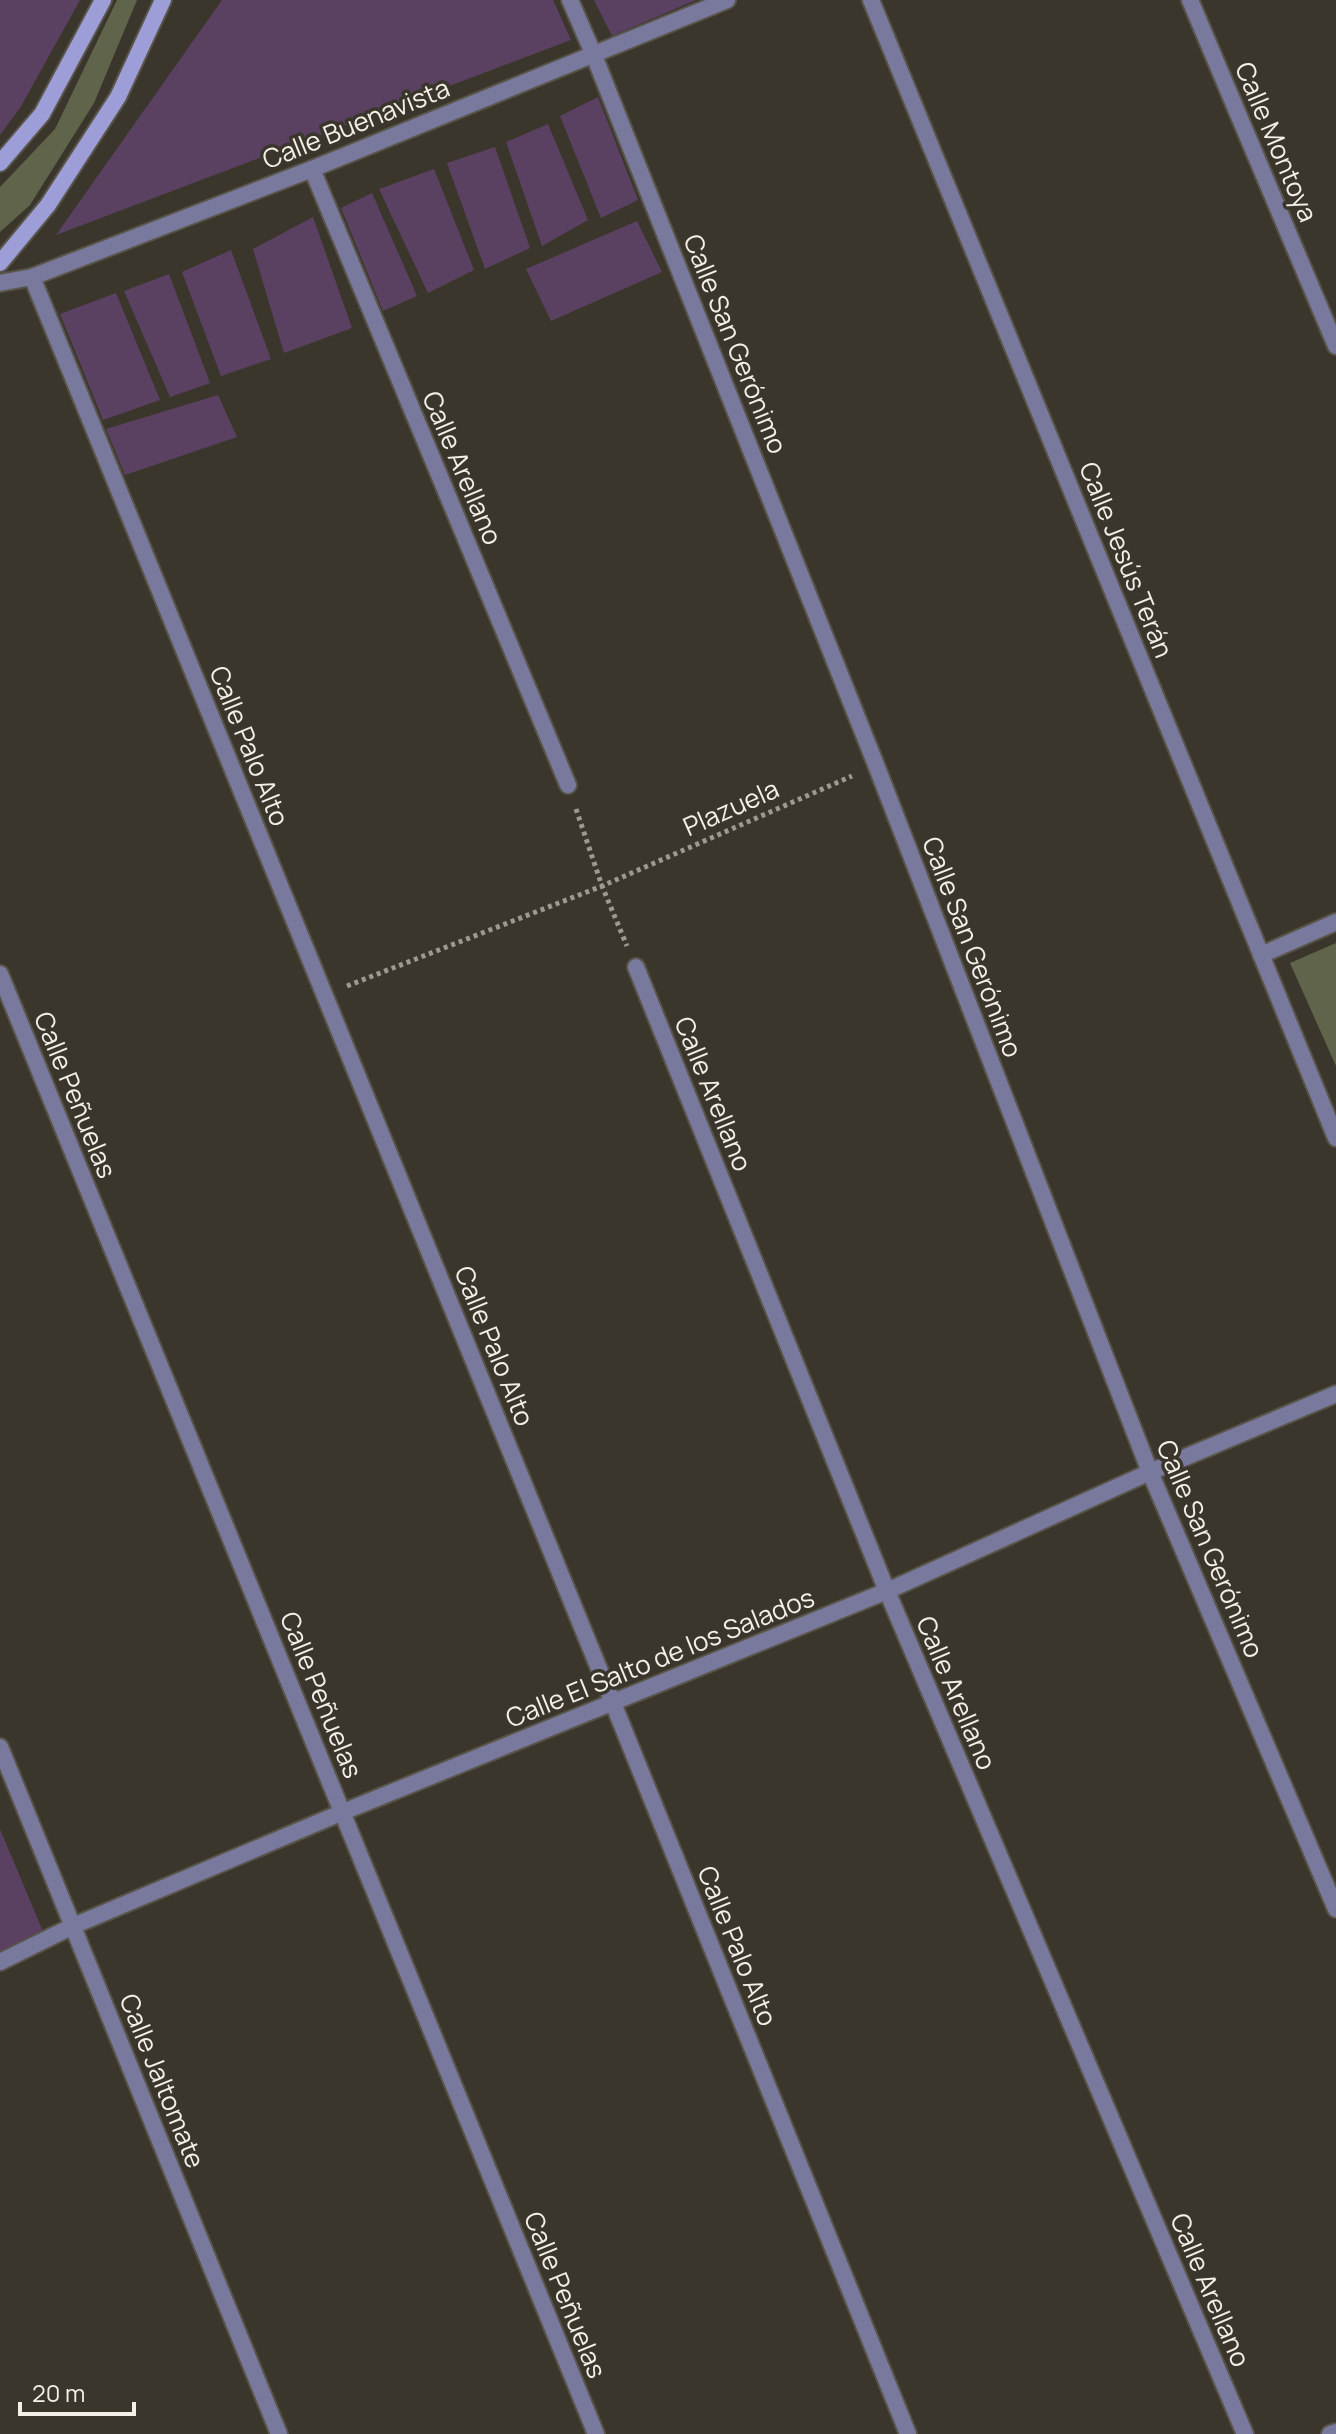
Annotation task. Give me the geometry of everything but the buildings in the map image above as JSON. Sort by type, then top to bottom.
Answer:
[{"type":"main road","points":[[0,163],[42,114],[103,0]]},
{"type":"main road","points":[[0,263],[48,205],[118,97],[163,0]]},
{"type":"street","name":"Calle San Gerónimo","points":[[570,0],[876,765],[1150,1472],[1336,1909]]},
{"type":"street","name":"Calle Buenavista","points":[[0,283],[32,277],[312,169],[727,0]]},
{"type":"street","name":"Calle Jesús Terán","points":[[871,0],[1336,1138]]},
{"type":"street","name":"Calle Montoya","points":[[1190,0],[1336,346]]},
{"type":"street","name":"Calle Arellano","points":[[312,169],[568,785]]},
{"type":"street","name":"Calle Palo Alto","points":[[32,277],[908,2434]]},
{"type":"street","points":[[1261,955],[1336,922]]},
{"type":"street","name":"Calle Arellano","points":[[636,967],[887,1591],[1245,2434]]},
{"type":"street","name":"Calle Peñuelas","points":[[0,974],[596,2434]]},
{"type":"street","name":"Calle El Salto de los Salados","points":[[0,1962],[73,1926],[343,1812],[887,1591],[1150,1472],[1336,1394]]},
{"type":"street","name":"Calle Jaltomate","points":[[0,1747],[279,2434]]},
{"type":"street","points":[[1330,2434],[1336,2432]]},
{"type":"path","name":"Plazuela","points":[[324,995],[602,886],[876,765]]},
{"type":"path","points":[[568,785],[602,886],[636,967]]},
{"type":"green space","points":[[117,0],[137,0],[94,103],[30,205],[0,232],[0,187],[55,129]]},
{"type":"green space","points":[[1336,943],[1336,1066],[1290,963]]}]
